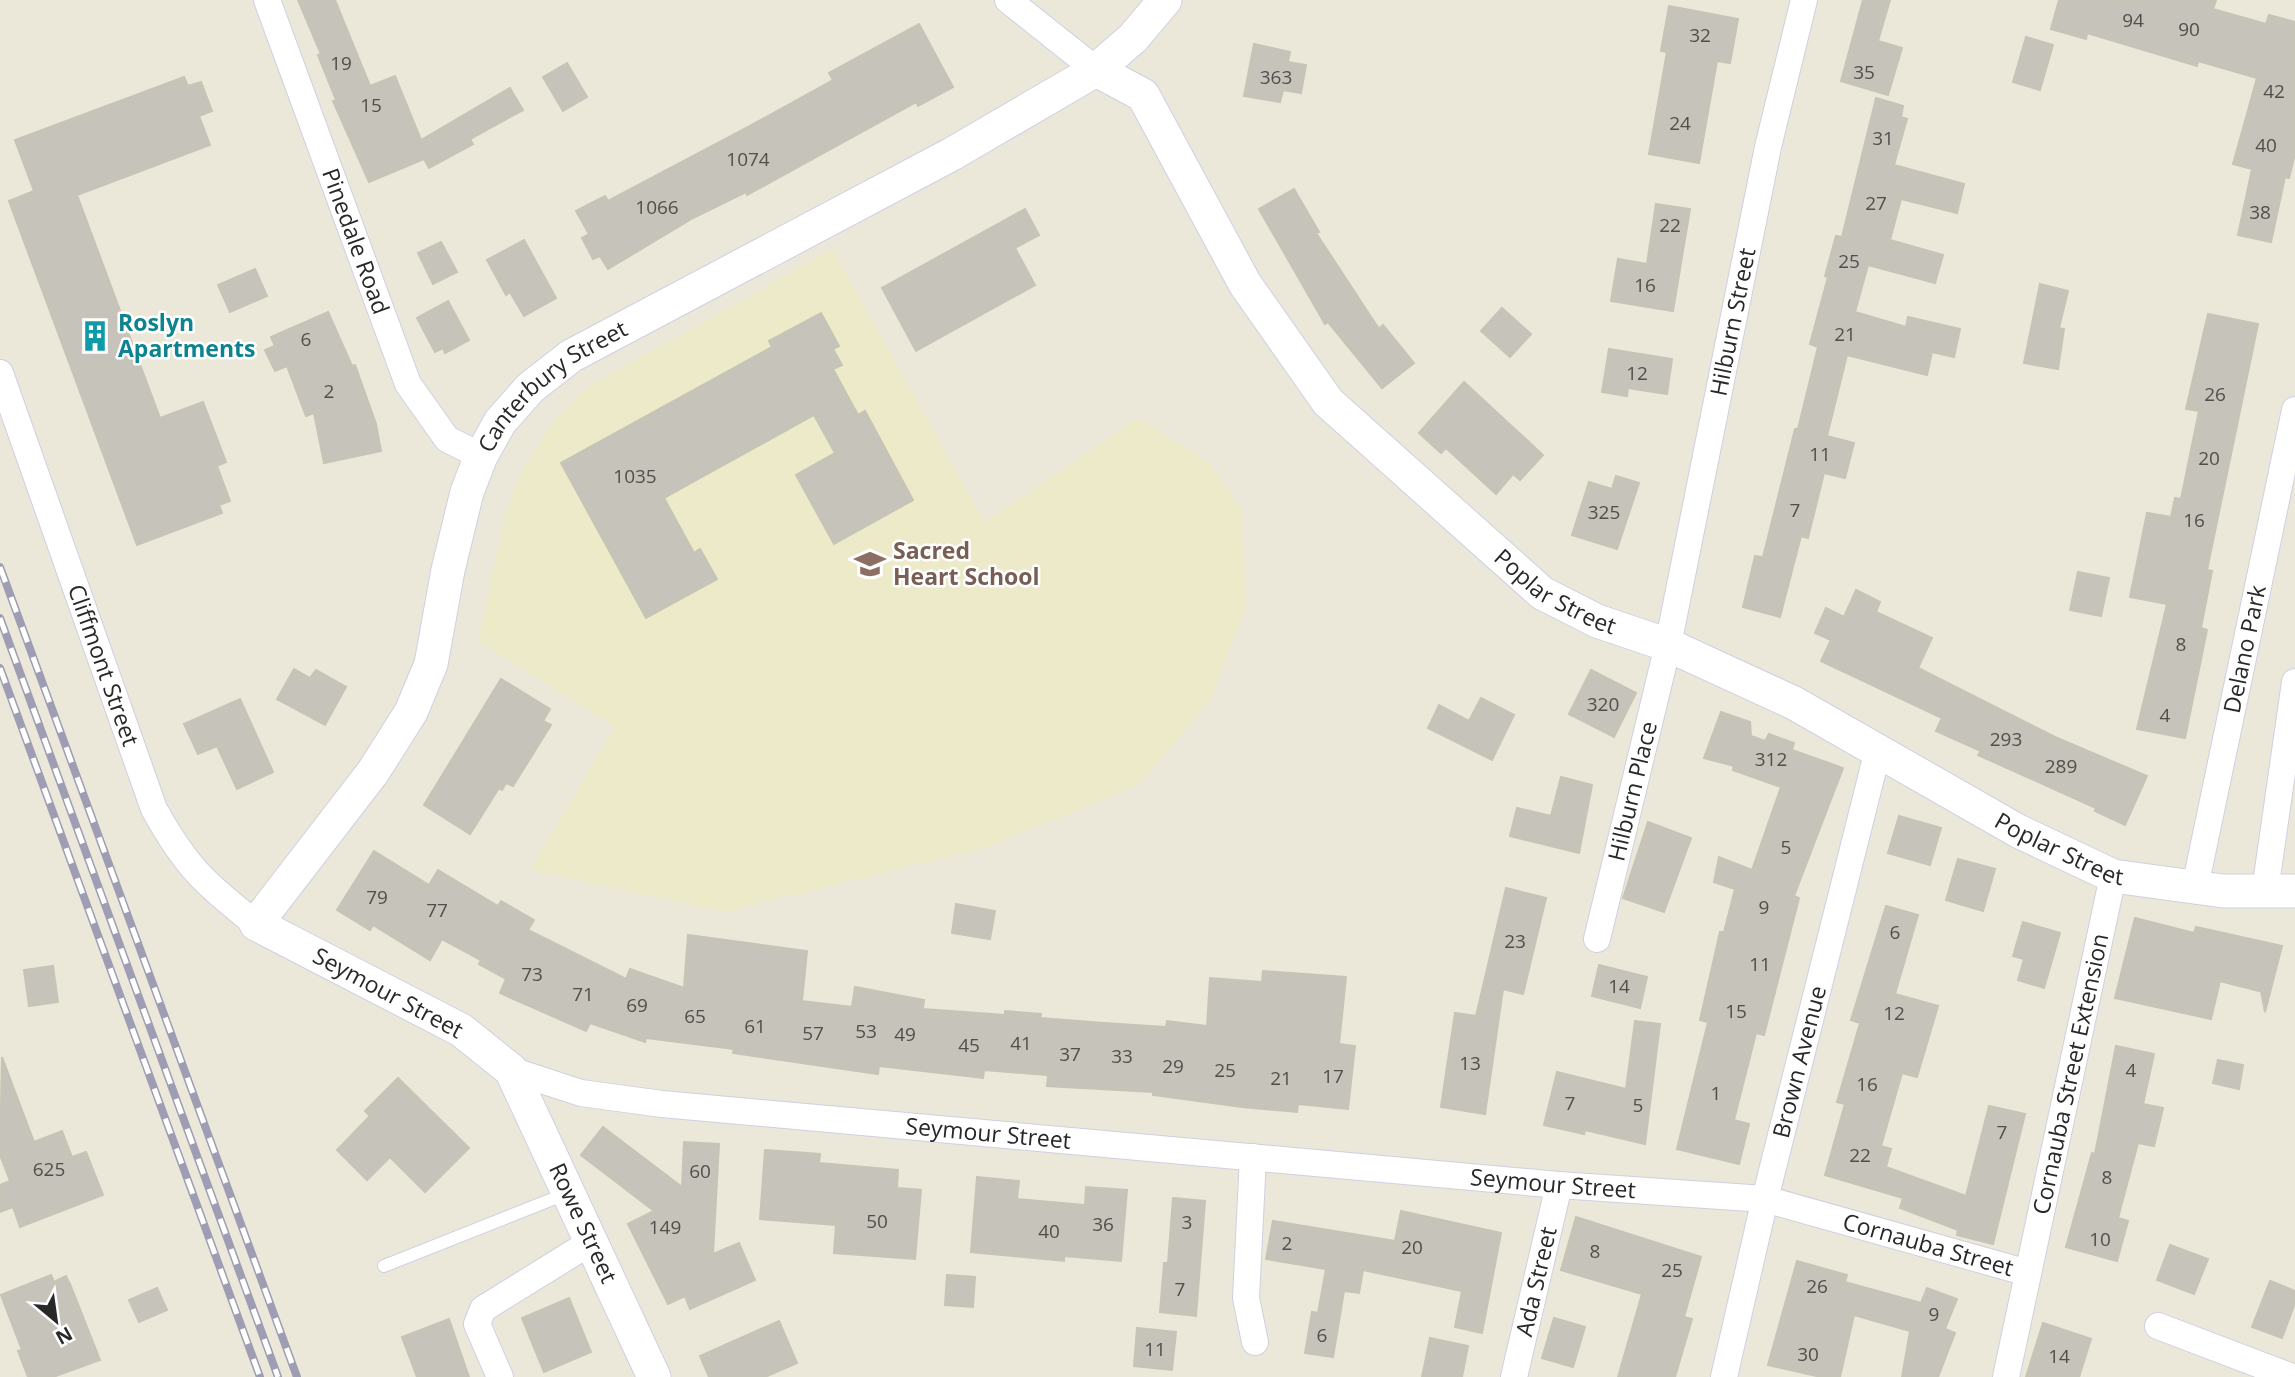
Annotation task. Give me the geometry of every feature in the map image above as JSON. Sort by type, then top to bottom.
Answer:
[{"type":"street","name":"Pinedale Road","points":[[267,0],[408,384],[447,439],[481,456]]},
{"type":"street","points":[[1009,0],[1096,70],[1133,38],[1165,0]]},
{"type":"street","name":"Hilburn Street","points":[[1668,645],[1768,147],[1804,0]]},
{"type":"street","name":"Canterbury Street","points":[[256,924],[373,772],[421,691],[438,636],[448,570],[464,505],[481,456],[500,422],[530,388],[571,356],[952,153],[1096,70]]},
{"type":"street","name":"Poplar Street","points":[[1096,70],[1143,95],[1245,284],[1328,402],[1542,593],[1597,621],[1668,645],[1794,703],[2018,831],[2113,876],[2195,887],[2280,891]]},
{"type":"street","name":"Cliffmont Street","points":[[0,373],[154,809],[188,865],[205,884],[256,924]]},
{"type":"street","name":"Delano Park","points":[[2195,887],[2295,410]]},
{"type":"street","name":"Hilburn Place","points":[[1597,939],[1668,645]]},
{"type":"street","points":[[2280,891],[2295,682]]},
{"type":"street","name":"Brown Avenue","points":[[1724,1377],[1765,1199],[1878,750]]},
{"type":"street","name":"Cornauba Street Extension","points":[[2028,1273],[2113,876]]},
{"type":"street","name":"Seymour Street","points":[[256,924],[461,1030],[511,1070],[581,1093],[662,1104],[1559,1185],[1765,1199]]},
{"type":"street","name":"Rowe Street","points":[[511,1070],[654,1377]]},
{"type":"street","points":[[1253,1157],[1246,1298],[1255,1342]]},
{"type":"street","name":"Ada Street","points":[[1514,1377],[1559,1185]]},
{"type":"street","name":"Cornauba Street","points":[[1765,1199],[2028,1273],[2006,1377]]},
{"type":"street","points":[[500,1377],[477,1324],[483,1309],[591,1242]]},
{"type":"street","points":[[2158,1326],[2277,1375]]},
{"type":"lane","points":[[384,1266],[569,1193]]},
{"type":"shaded area","name":"Sacred Heart School","points":[[832,249],[985,522],[1138,418],[1209,463],[1241,508],[1246,605],[1210,701],[1139,785],[984,848],[725,912],[530,870],[615,727],[478,641],[506,512],[520,474],[556,418],[588,387]]},
{"type":"building","points":[[298,0],[335,0],[370,86],[395,76],[421,140],[510,88],[523,110],[470,139],[473,144],[429,168],[424,159],[369,182],[333,101],[336,100],[318,55],[321,54]]},
{"type":"building","points":[[1863,0],[1890,0],[1878,41],[1902,48],[1888,95],[1841,81]]},
{"type":"building","points":[[2059,0],[2216,0],[2213,9],[2266,24],[2269,15],[2295,22],[2295,154],[2289,178],[2285,177],[2271,242],[2238,235],[2252,169],[2233,164],[2257,78],[2198,61],[2197,66],[2087,33],[2086,39],[2051,29]]},
{"type":"building","points":[[1669,6],[1738,19],[1730,63],[1717,61],[1699,163],[1649,154],[1667,52],[1661,51]]},
{"type":"building","points":[[919,24],[953,87],[918,106],[916,102],[747,195],[746,192],[693,218],[608,269],[600,256],[593,259],[582,238],[589,234],[576,211],[605,196],[608,201],[750,126],[833,80],[829,73]]},
{"type":"building","points":[[2026,37],[2053,45],[2040,90],[2013,82]]},
{"type":"building","points":[[1254,44],[1290,52],[1288,62],[1306,65],[1301,93],[1283,90],[1280,102],[1244,96]]},
{"type":"building","points":[[567,63],[587,97],[563,111],[543,77]]},
{"type":"building","name":"Roslyn Apartments","points":[[184,77],[188,86],[201,82],[212,111],[199,116],[210,145],[77,195],[160,418],[203,402],[226,462],[217,466],[230,501],[219,505],[222,513],[137,545],[9,201],[34,191],[15,140]]},
{"type":"building","points":[[1876,98],[1903,106],[1901,117],[1907,119],[1894,165],[1964,184],[1957,213],[1901,199],[1890,240],[1943,255],[1935,283],[1868,265],[1855,312],[1906,327],[1908,317],[1960,329],[1954,357],[1932,352],[1927,375],[1847,355],[1827,436],[1854,443],[1845,478],[1824,473],[1808,538],[1801,536],[1780,617],[1743,607],[1755,556],[1763,557],[1795,429],[1798,429],[1818,347],[1810,344],[1828,277],[1825,276],[1836,236],[1842,237]]},
{"type":"building","points":[[1294,189],[1319,232],[1316,233],[1379,329],[1383,325],[1414,363],[1382,388],[1328,322],[1325,324],[1259,209]]},
{"type":"building","points":[[1656,204],[1690,209],[1673,311],[1611,301],[1618,259],[1647,264]]},
{"type":"building","points":[[1025,209],[1039,235],[1015,248],[1035,285],[916,351],[882,288]]},
{"type":"building","points":[[524,240],[556,298],[524,316],[510,292],[506,295],[487,260]]},
{"type":"building","points":[[441,242],[457,272],[433,284],[418,253]]},
{"type":"building","points":[[255,269],[267,296],[230,312],[218,285]]},
{"type":"building","points":[[2040,284],[2068,291],[2059,328],[2064,329],[2058,369],[2024,363]]},
{"type":"building","points":[[448,301],[469,340],[445,353],[443,348],[435,352],[417,318]]},
{"type":"building","points":[[1502,308],[1531,334],[1510,357],[1481,331]]},
{"type":"building","points":[[328,312],[352,366],[355,365],[376,424],[381,451],[324,463],[314,413],[306,416],[287,366],[275,371],[265,350],[275,346],[271,337]]},
{"type":"building","points":[[821,313],[839,346],[833,349],[842,365],[833,369],[858,415],[865,411],[913,500],[834,544],[796,475],[835,453],[814,415],[664,498],[694,553],[700,549],[717,579],[646,618],[561,463],[772,347],[769,341]]},
{"type":"building","points":[[2208,314],[2258,324],[2207,570],[2212,571],[2201,628],[2207,630],[2185,738],[2137,729],[2167,604],[2130,597],[2147,513],[2171,517],[2175,498],[2181,499],[2199,411],[2186,409]]},
{"type":"building","points":[[1609,349],[1672,359],[1667,394],[1628,388],[1627,396],[1602,392]]},
{"type":"building","points":[[1464,382],[1543,455],[1520,480],[1513,474],[1496,494],[1446,448],[1441,453],[1419,433]]},
{"type":"building","points":[[1616,476],[1639,483],[1617,549],[1572,535],[1589,482],[1612,489]]},
{"type":"building","points":[[2078,572],[2109,578],[2101,616],[2070,610]]},
{"type":"building","points":[[1856,590],[1880,602],[1876,612],[1932,638],[1918,668],[2055,737],[2147,776],[2125,825],[2095,811],[2096,808],[1978,755],[1981,751],[1936,731],[1942,718],[1821,661],[1831,640],[1815,633],[1826,608],[1844,617]]},
{"type":"building","points":[[294,669],[310,678],[316,670],[346,687],[325,725],[277,699]]},
{"type":"building","points":[[1591,670],[1636,693],[1614,737],[1569,714]]},
{"type":"building","points":[[501,679],[550,709],[543,721],[551,725],[513,786],[506,783],[502,790],[499,788],[470,834],[424,805]]},
{"type":"building","points":[[1481,698],[1514,715],[1492,760],[1428,728],[1439,705],[1469,721]]},
{"type":"building","points":[[240,699],[273,772],[237,789],[217,746],[198,754],[184,724]]},
{"type":"building","points":[[1721,712],[1750,722],[1751,736],[1765,741],[1769,734],[1794,743],[1792,750],[1843,768],[1794,896],[1799,898],[1764,1035],[1756,1033],[1734,1120],[1749,1124],[1739,1164],[1677,1149],[1708,1022],[1700,1020],[1720,932],[1724,932],[1735,889],[1714,882],[1719,857],[1752,870],[1781,787],[1733,770],[1734,766],[1704,758]]},
{"type":"building","points":[[1561,777],[1592,785],[1579,853],[1510,836],[1517,808],[1551,816]]},
{"type":"building","points":[[1899,816],[1941,828],[1930,865],[1888,853]]},
{"type":"building","points":[[1648,822],[1691,838],[1664,912],[1623,898]]},
{"type":"building","points":[[374,851],[429,885],[438,870],[498,906],[501,901],[534,920],[528,930],[626,979],[630,969],[684,988],[688,935],[807,951],[802,1001],[852,1007],[855,987],[924,1000],[923,1009],[1005,1015],[1005,1011],[1041,1014],[1040,1018],[1166,1027],[1167,1021],[1207,1026],[1210,978],[1262,982],[1263,971],[1346,977],[1339,1044],[1355,1046],[1348,1109],[1298,1104],[1297,1112],[1242,1107],[1153,1095],[1153,1092],[1047,1086],[1048,1075],[984,1070],[983,1078],[879,1066],[878,1074],[733,1053],[734,1049],[646,1038],[645,1042],[590,1023],[586,1031],[500,993],[506,979],[479,964],[481,960],[442,939],[430,960],[373,925],[370,930],[337,910]]},
{"type":"building","points":[[1958,859],[1995,869],[1983,911],[1946,900]]},
{"type":"building","points":[[1506,888],[1546,898],[1523,994],[1503,989],[1485,1114],[1441,1107],[1455,1013],[1476,1016]]},
{"type":"building","points":[[956,904],[995,911],[990,939],[952,933]]},
{"type":"building","points":[[1886,906],[1918,915],[1895,994],[1938,1006],[1917,1077],[1902,1073],[1881,1146],[1891,1149],[1886,1167],[1966,1196],[1989,1106],[2025,1114],[1993,1244],[1957,1235],[1958,1230],[1900,1208],[1903,1198],[1825,1175],[1845,1104],[1837,1102],[1860,1023],[1851,1020]]},
{"type":"building","points":[[2135,918],[2194,933],[2196,927],[2282,946],[2265,1012],[2260,985],[2259,991],[2220,981],[2211,1019],[2115,998]]},
{"type":"building","points":[[2023,922],[2060,933],[2044,988],[2018,980],[2024,959],[2013,956]]},
{"type":"building","points":[[1599,965],[1647,977],[1640,1008],[1592,996]]},
{"type":"building","points":[[53,966],[58,1002],[29,1006],[24,970]]},
{"type":"building","points":[[1635,1021],[1660,1024],[1645,1144],[1585,1130],[1584,1134],[1544,1125],[1557,1072],[1626,1089]]},
{"type":"building","points":[[2116,1046],[2154,1054],[2143,1104],[2163,1108],[2154,1146],[2138,1143],[2118,1218],[2128,1221],[2117,1261],[2066,1247],[2092,1153],[2095,1154]]},
{"type":"building","points":[[2,1057],[34,1142],[62,1131],[72,1157],[86,1152],[103,1195],[20,1227],[13,1207],[0,1212],[0,1185],[10,1181],[0,1155]]},
{"type":"building","points":[[2218,1060],[2243,1065],[2239,1089],[2213,1083]]},
{"type":"building","points":[[398,1078],[469,1148],[425,1192],[390,1157],[367,1180],[337,1150],[370,1116],[365,1111]]},
{"type":"building","points":[[603,1127],[682,1187],[684,1142],[719,1144],[713,1254],[739,1243],[755,1280],[690,1309],[685,1296],[668,1304],[628,1224],[654,1211],[581,1155]]},
{"type":"building","points":[[765,1150],[820,1154],[819,1163],[898,1170],[897,1188],[921,1190],[915,1259],[834,1253],[836,1225],[760,1219]]},
{"type":"building","points":[[977,1177],[1019,1181],[1017,1199],[1085,1205],[1086,1187],[1127,1190],[1121,1261],[1064,1256],[1064,1261],[971,1252]]},
{"type":"building","points":[[1173,1198],[1205,1201],[1196,1316],[1160,1312],[1164,1263],[1168,1263]]},
{"type":"building","points":[[1401,1211],[1501,1233],[1482,1333],[1455,1327],[1462,1291],[1363,1270],[1359,1293],[1344,1291],[1333,1357],[1305,1353],[1312,1312],[1318,1313],[1326,1269],[1266,1259],[1273,1221],[1395,1241]]},
{"type":"building","points":[[1576,1217],[1701,1257],[1684,1317],[1692,1319],[1675,1377],[1618,1377],[1642,1294],[1561,1270]]},
{"type":"building","points":[[2170,1245],[2208,1259],[2194,1294],[2157,1280]]},
{"type":"building","points":[[1797,1261],[1847,1275],[1845,1282],[1921,1303],[1927,1288],[1957,1299],[1945,1329],[1955,1333],[1938,1377],[1902,1377],[1910,1331],[1854,1315],[1840,1377],[1821,1377],[1768,1365]]},
{"type":"building","points":[[51,1275],[54,1282],[66,1276],[100,1360],[53,1377],[28,1377],[18,1351],[22,1350],[1,1295]]},
{"type":"building","points":[[947,1275],[975,1277],[973,1307],[945,1305]]},
{"type":"building","points":[[2270,1281],[2295,1291],[2295,1303],[2282,1338],[2252,1327]]},
{"type":"building","points":[[157,1288],[167,1310],[139,1322],[129,1300]]},
{"type":"building","points":[[569,1298],[591,1352],[544,1372],[522,1318]]},
{"type":"building","points":[[1554,1318],[1585,1327],[1573,1367],[1542,1358]]},
{"type":"building","points":[[449,1319],[469,1377],[417,1377],[402,1337]]},
{"type":"building","points":[[779,1321],[797,1363],[765,1377],[709,1377],[700,1356]]},
{"type":"building","points":[[2043,1323],[2091,1339],[2079,1377],[2026,1377]]},
{"type":"building","points":[[1137,1328],[1176,1332],[1172,1370],[1134,1366]]},
{"type":"building","points":[[1430,1338],[1468,1346],[1462,1377],[1422,1377]]},
{"type":"railway","points":[[0,567],[297,1377]]},
{"type":"railway","points":[[0,618],[278,1377]]},
{"type":"railway","points":[[0,668],[260,1377]]},
{"type":"place","name":"Roslyn Apartments","points":[[95,336]]},
{"type":"place","name":"Sacred Heart School","points":[[870,564]]}]
